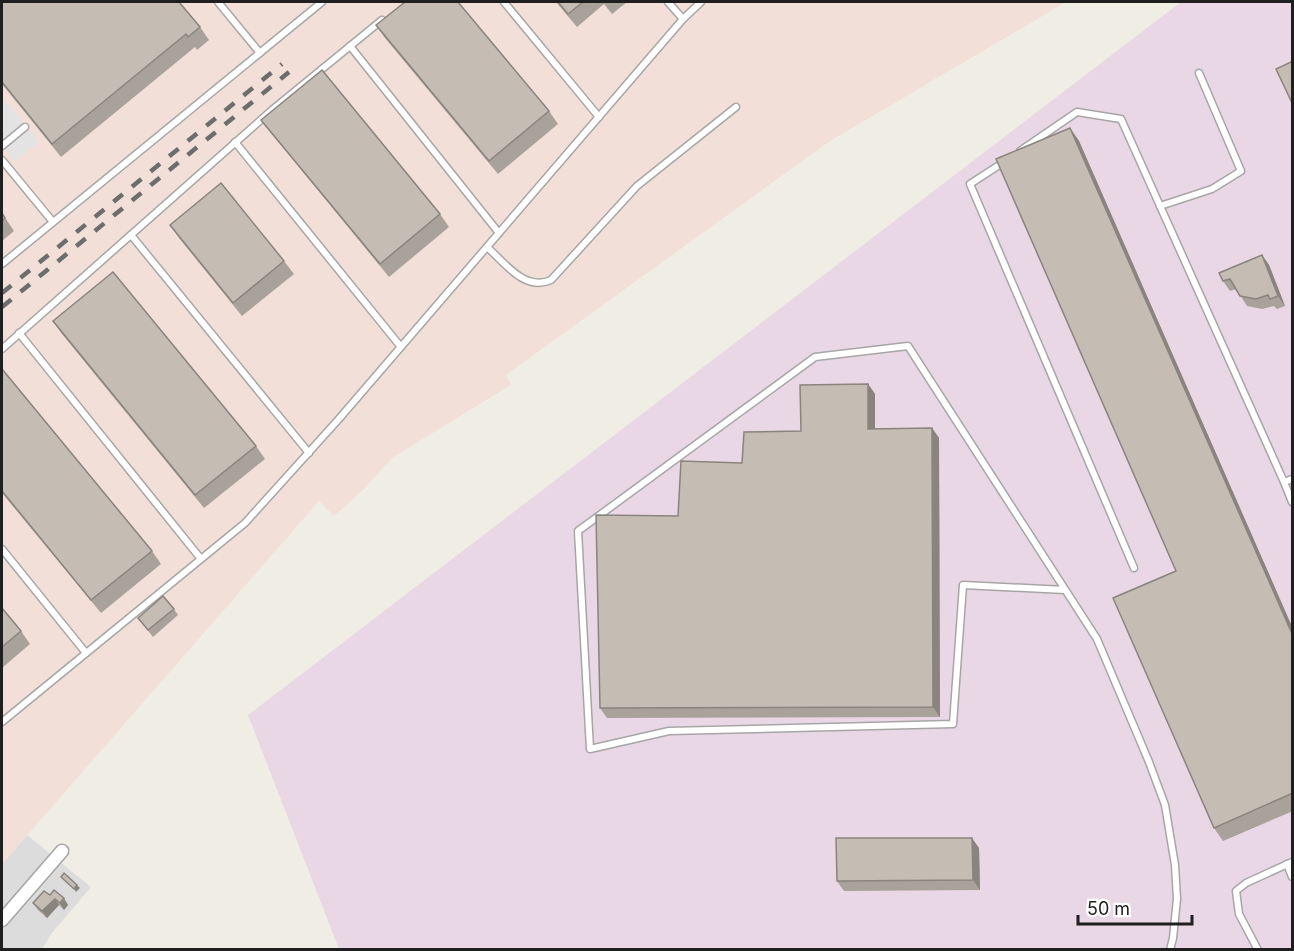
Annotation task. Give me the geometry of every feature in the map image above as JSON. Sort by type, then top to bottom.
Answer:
[{"type":"street","points":[[2,920],[62,851]]},
{"type":"lane","points":[[219,2],[260,53]]},
{"type":"lane","points":[[2,264],[322,2]]},
{"type":"lane","points":[[504,2],[599,117]]},
{"type":"lane","points":[[668,2],[683,19]]},
{"type":"lane","points":[[2,722],[245,523],[309,453],[683,19],[701,2]]},
{"type":"lane","points":[[2,349],[235,142],[387,16]]},
{"type":"lane","points":[[350,46],[499,233]]},
{"type":"lane","points":[[1160,206],[1212,189],[1241,171],[1199,73]]},
{"type":"lane","points":[[487,247],[529,283],[544,284],[551,280],[637,186],[736,107]]},
{"type":"lane","points":[[1134,568],[970,184],[1077,112],[1120,118],[1293,502]]},
{"type":"lane","points":[[2,146],[25,127]]},
{"type":"lane","points":[[235,142],[401,347]]},
{"type":"lane","points":[[2,160],[53,222]]},
{"type":"lane","points":[[130,235],[309,453]]},
{"type":"lane","points":[[19,333],[201,559]]},
{"type":"lane","points":[[1065,590],[963,585],[953,724],[669,731],[590,748],[578,531],[815,357],[908,346],[1097,639],[1165,805],[1176,865],[1177,899],[1170,950]]},
{"type":"lane","points":[[1284,482],[1293,479]]},
{"type":"lane","points":[[2,549],[86,653]]},
{"type":"lane","points":[[1258,950],[1239,914],[1236,891],[1246,883],[1290,863],[1293,877]]},
{"type":"shaded area","points":[[2,2],[1066,2],[830,141],[506,375],[511,385],[392,458],[364,489],[334,516],[319,501],[2,864]]},
{"type":"shaded area","points":[[1181,2],[1292,2],[1292,949],[339,949],[248,715]]},
{"type":"shaded area","points":[[2,97],[39,142],[15,161],[2,145]]},
{"type":"shaded area","points":[[27,835],[91,887],[51,934],[42,949],[2,950],[2,864]]},
{"type":"building","points":[[2,2],[179,2],[200,27],[188,37],[186,34],[52,144],[2,82]]},
{"type":"building","points":[[405,2],[458,2],[549,111],[489,161],[376,25]]},
{"type":"building","points":[[558,2],[583,2],[568,14]]},
{"type":"building","points":[[1293,61],[1293,105],[1276,69]]},
{"type":"building","points":[[322,70],[440,214],[380,264],[261,120]]},
{"type":"building","points":[[1070,128],[1293,636],[1293,793],[1214,828],[1113,598],[1176,571],[996,159]]},
{"type":"building","points":[[221,183],[284,261],[233,303],[170,225]]},
{"type":"building","points":[[1262,255],[1278,296],[1270,299],[1268,295],[1256,299],[1240,296],[1230,279],[1223,281],[1219,273]]},
{"type":"building","points":[[113,272],[256,446],[195,495],[53,321]]},
{"type":"building","points":[[2,369],[152,551],[91,600],[2,491]]},
{"type":"building","points":[[868,384],[868,429],[932,428],[933,707],[600,708],[596,515],[678,516],[681,461],[742,463],[744,432],[801,431],[800,385]]},
{"type":"building","points":[[163,596],[174,609],[148,630],[138,618]]},
{"type":"building","points":[[2,608],[21,631],[2,647]]},
{"type":"building","points":[[836,838],[972,838],[973,880],[837,881]]},
{"type":"building","points":[[64,873],[77,885],[74,889],[61,877]]},
{"type":"building","points":[[54,890],[64,898],[60,903],[55,899],[42,911],[33,903],[44,891],[50,895]]},
{"type":"railway","points":[[2,293],[282,64]]},
{"type":"railway","points":[[2,307],[289,72]]}]
